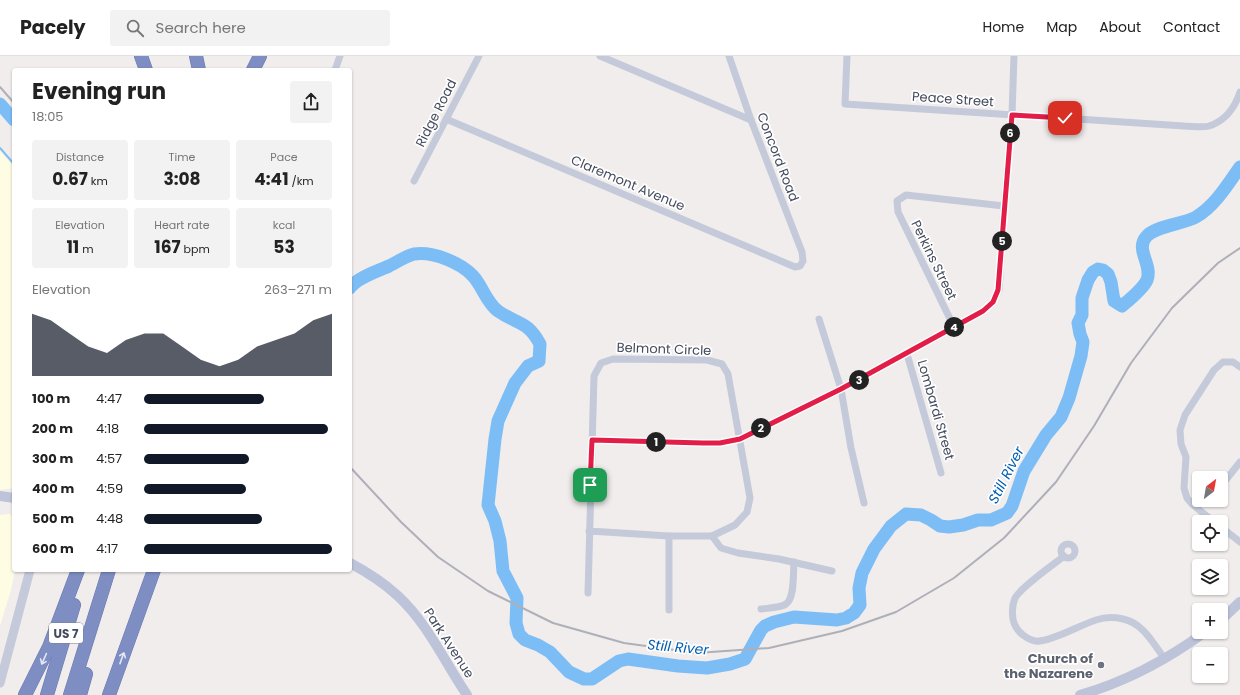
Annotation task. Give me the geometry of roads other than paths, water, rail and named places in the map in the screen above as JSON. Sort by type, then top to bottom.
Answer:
[{"type":"highway","points":[[141,56],[145,68]]},
{"type":"highway","points":[[254,68],[260,56]]},
{"type":"highway","points":[[25,695],[49,647],[77,572]]},
{"type":"highway","name":"US 7","points":[[47,695],[81,572]]},
{"type":"highway","points":[[70,695],[110,572]]},
{"type":"highway","name":"US 7","points":[[80,695],[111,572]]},
{"type":"highway","points":[[109,695],[153,572]]},
{"type":"main road","points":[[0,496],[12,498]]},
{"type":"main road","points":[[0,500],[12,498]]},
{"type":"main road","name":"Park Avenue","points":[[352,564],[386,586],[411,609],[434,640],[467,695]]},
{"type":"main road","points":[[1228,615],[1240,606]]},
{"type":"main road","points":[[1080,695],[1131,676],[1164,658],[1194,639]]},
{"type":"street","points":[[336,68],[340,56]]},
{"type":"street","name":"Ridge Road","points":[[414,181],[479,56]]},
{"type":"street","points":[[600,56],[751,120]]},
{"type":"street","name":"Concord Road","points":[[729,56],[751,120],[802,252],[803,261],[800,266]]},
{"type":"street","name":"Peace Street","points":[[847,56],[846,104],[1184,126],[1209,126],[1226,118],[1238,100],[1240,92]]},
{"type":"street","points":[[592,440],[720,443],[740,439],[841,389],[907,354],[983,311],[993,302],[998,290],[1012,115],[1014,56]]},
{"type":"street","name":"Claremont Avenue","points":[[446,119],[795,267],[800,266]]},
{"type":"street","name":"Perkins Street","points":[[954,327],[898,212],[897,201],[906,196],[1004,206]]},
{"type":"street","points":[[819,319],[841,389],[851,448],[864,503]]},
{"type":"street","name":"Lombardi Street","points":[[907,354],[941,473]]},
{"type":"street","name":"Belmont Circle","points":[[588,593],[589,531],[594,376],[601,363],[613,359],[707,360],[722,364],[728,374],[750,498],[746,512],[735,525],[712,536],[669,536],[589,531]]},
{"type":"street","points":[[1205,515],[1187,498],[1184,488],[1186,456],[1181,444],[1180,430],[1185,415],[1214,370],[1223,362],[1233,362],[1240,367]]},
{"type":"street","points":[[1228,477],[1240,462]]},
{"type":"street","points":[[1228,533],[1240,542]]},
{"type":"street","points":[[669,536],[669,610]]},
{"type":"street","points":[[712,536],[721,548],[832,571]]},
{"type":"street","points":[[1064,556],[1024,588],[1016,598],[1012,609],[1013,621],[1020,632],[1027,638],[1038,642],[1049,639],[1097,619],[1110,617],[1124,619],[1136,624],[1144,631],[1164,658]]},
{"type":"street","points":[[761,609],[785,605],[790,600],[792,594],[794,562]]},
{"type":"street","points":[[0,683],[29,572]]},
{"type":"waterway","name":"Still River","points":[[0,104],[12,118]]},
{"type":"waterway","points":[[0,148],[12,162]]},
{"type":"waterway","name":"Still River","points":[[352,285],[362,278],[411,255],[430,254],[438,256],[468,271],[476,280],[487,299],[494,307],[531,331],[540,344],[539,361],[528,366],[515,383],[498,421],[488,505],[495,521],[500,541],[503,571],[517,598],[516,623],[519,634],[525,640],[550,652],[569,672],[584,679],[592,679],[619,661],[628,659],[678,666],[707,668],[730,664],[745,659],[761,630],[765,626],[774,622],[794,617],[837,620],[846,618],[854,613],[860,605],[859,588],[862,573],[874,549],[891,526],[906,514],[921,515],[940,526],[949,527],[963,525],[978,520],[991,520],[1007,513],[1012,506],[1024,471],[1046,435],[1061,417],[1069,398],[1081,356],[1083,342],[1078,323],[1082,315],[1082,298],[1088,280],[1093,272],[1098,269],[1103,270],[1108,274],[1114,301],[1122,306],[1139,291],[1147,280],[1148,269],[1142,247],[1146,237],[1156,230],[1191,219],[1203,212],[1221,194],[1240,167]]},
{"type":"railway","points":[[0,87],[12,101]]},
{"type":"railway","points":[[352,469],[401,522],[438,557],[488,591],[553,623],[624,643],[697,653],[769,648],[842,631],[896,612],[954,578],[1004,538],[1056,482],[1094,426],[1131,363],[1172,308],[1218,263],[1240,248]]},
{"type":"place","name":"Church of the Nazarene","points":[[1101,665]]}]
